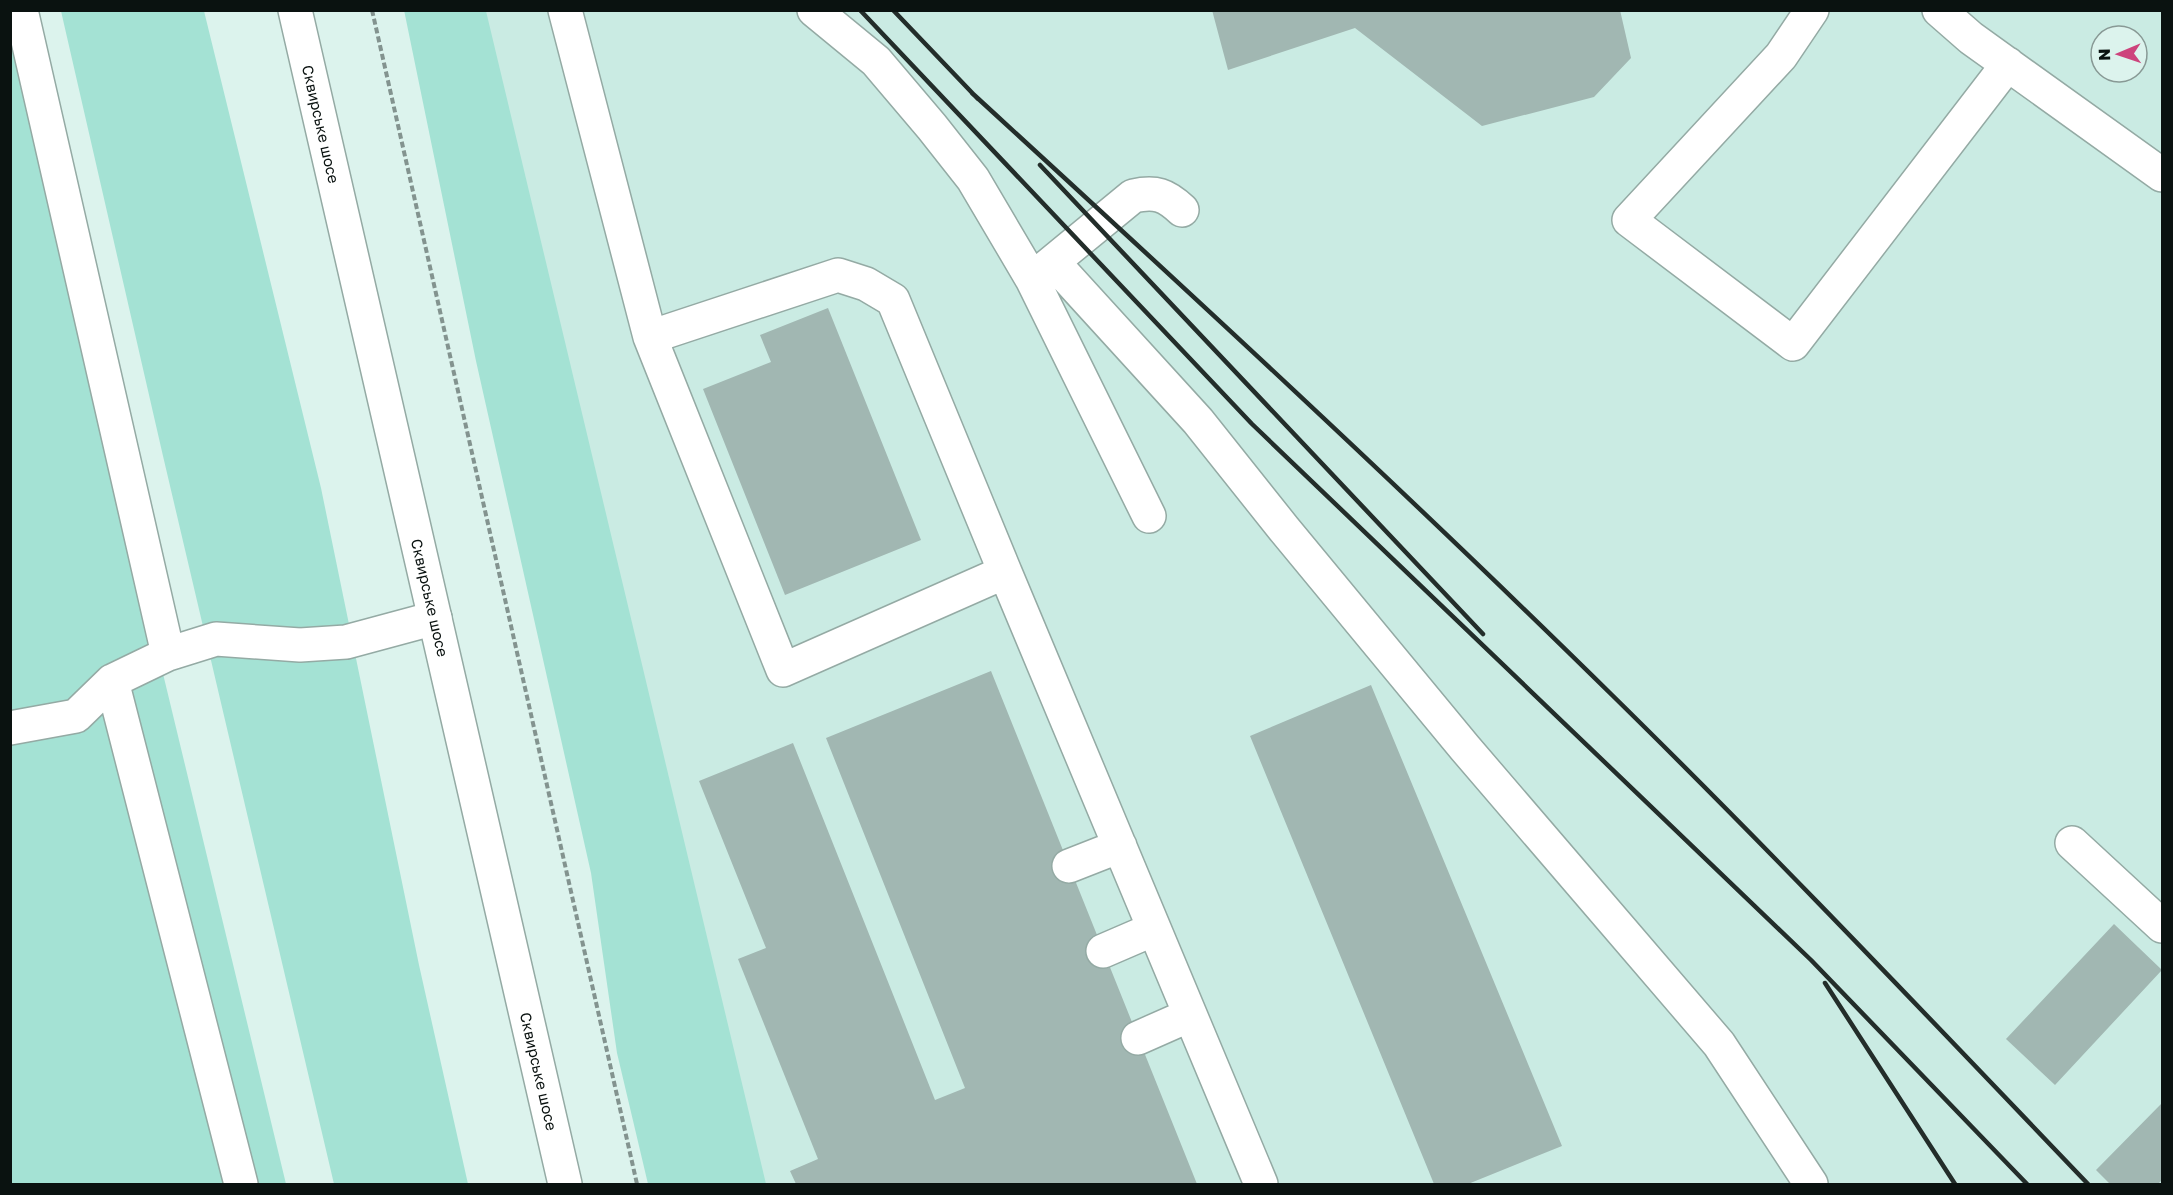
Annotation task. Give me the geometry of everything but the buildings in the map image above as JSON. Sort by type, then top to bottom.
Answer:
[{"type":"main road","points":[[21,10],[168,654]]},
{"type":"main road","name":"Сквирське шосе","points":[[295,10],[565,1185]]},
{"type":"main road","points":[[565,10],[650,337],[783,670],[1005,572]]},
{"type":"main road","points":[[814,10],[876,61],[932,127],[1042,270],[1198,421],[1457,739],[1719,1044],[1811,1185]]},
{"type":"main road","points":[[1812,10],[1782,56],[1629,220],[1793,344],[2008,64]]},
{"type":"main road","points":[[1939,10],[2008,64],[2163,175]]},
{"type":"main road","points":[[1042,270],[1133,196],[1150,192],[1166,195],[1182,210]]},
{"type":"main road","points":[[1042,270],[1149,516]]},
{"type":"main road","points":[[650,337],[838,274],[866,284],[893,300],[1261,1185]]},
{"type":"main road","points":[[10,728],[76,716],[112,681],[168,654],[216,639],[300,645],[346,642],[435,618]]},
{"type":"main road","points":[[112,681],[241,1185]]},
{"type":"main road","points":[[2072,843],[2163,926]]},
{"type":"main road","points":[[1069,866],[1120,846]]},
{"type":"main road","points":[[1103,951],[1154,929]]},
{"type":"main road","points":[[1138,1038],[1190,1015]]},
{"type":"path","points":[[372,10],[637,1185]]},
{"type":"shaded area","points":[[411,11],[2162,11],[2162,1184],[673,1184]]},
{"type":"green space","points":[[404,10],[486,11],[766,1184],[648,1184],[617,1053],[591,873],[476,361]]},
{"type":"green space","points":[[61,11],[204,11],[321,488],[419,965],[468,1184],[334,1184]]},
{"type":"green space","points":[[11,43],[286,1184],[11,1184]]},
{"type":"railway","points":[[860,10],[1252,424],[1811,960],[2027,1184]]},
{"type":"railway","points":[[893,10],[978,99]]},
{"type":"railway","points":[[972,93],[1215,316],[1534,618],[1793,877],[2088,1184]]},
{"type":"railway","points":[[1040,165],[1483,634]]},
{"type":"railway","points":[[1825,983],[1955,1184]]}]
